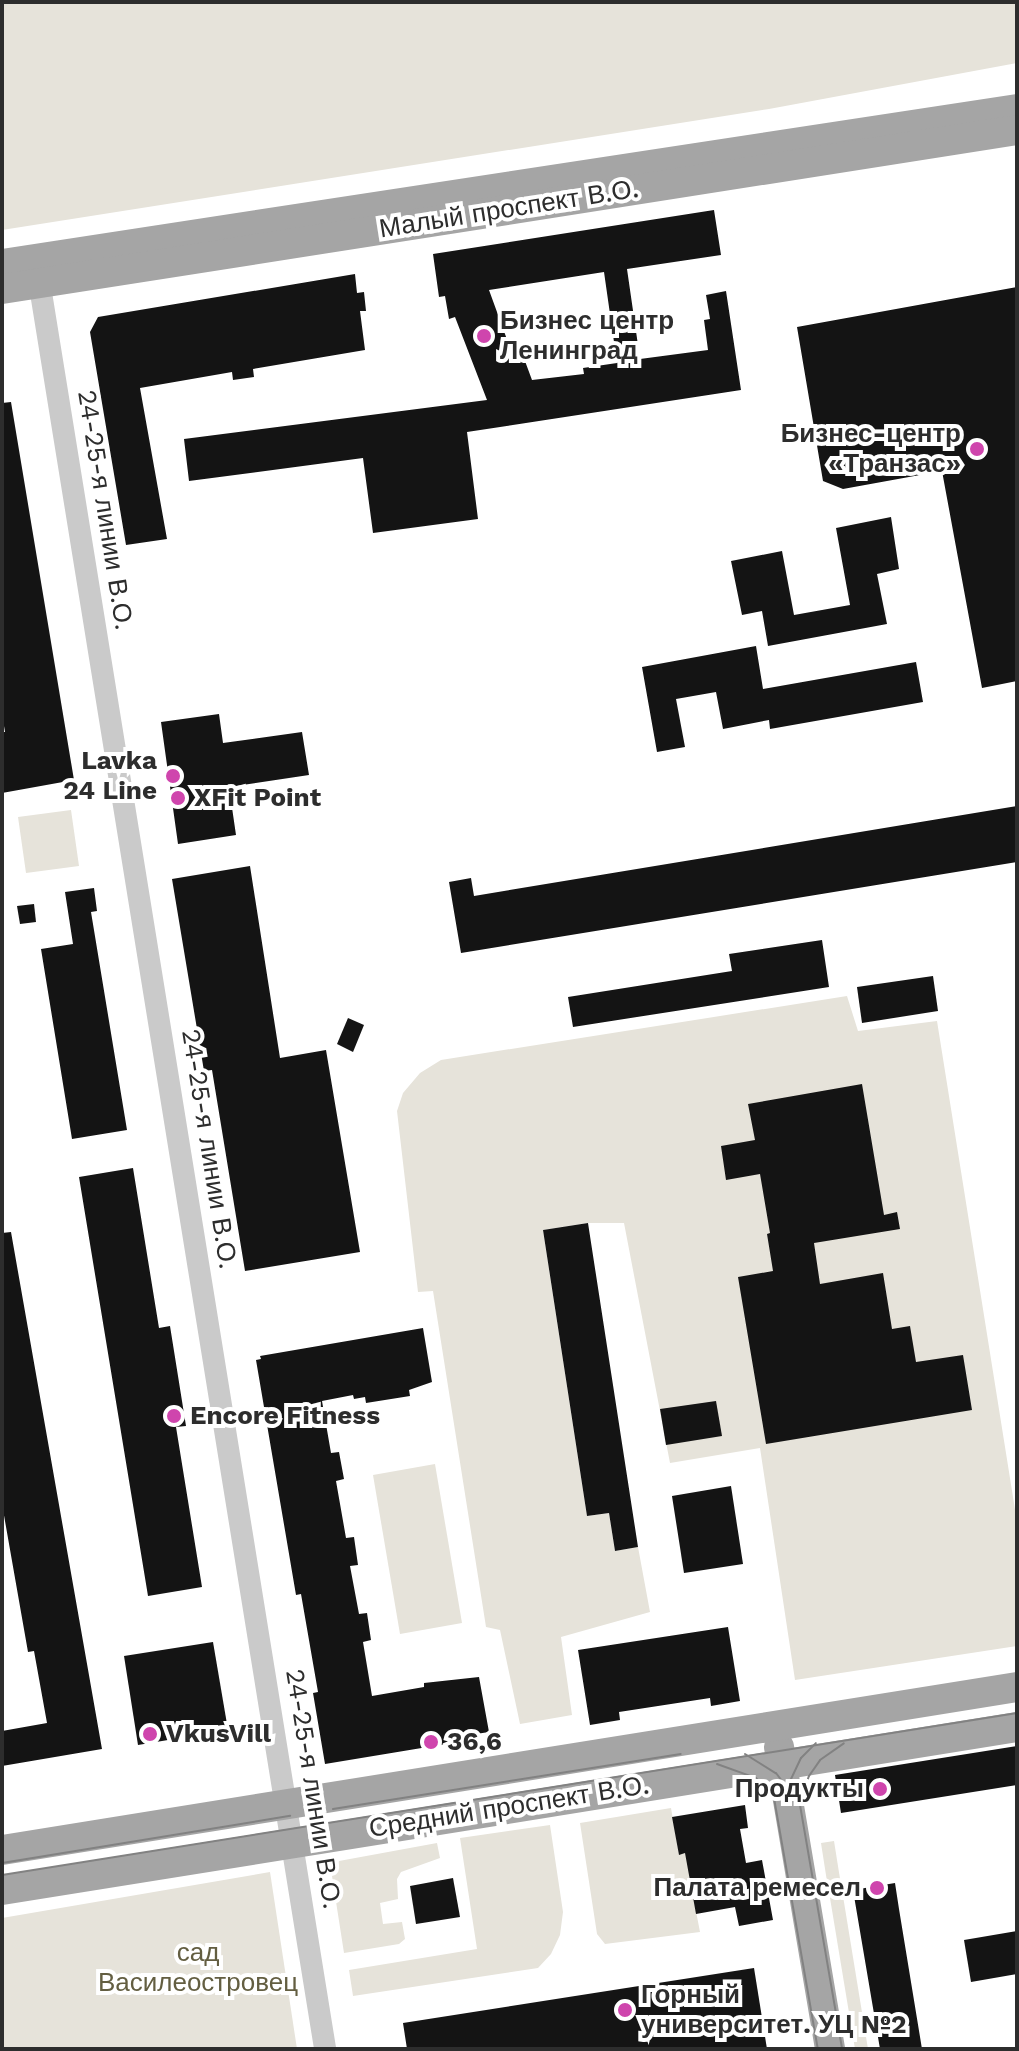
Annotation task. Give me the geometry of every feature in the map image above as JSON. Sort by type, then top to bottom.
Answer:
[{"type":"main road","name":"Малый проспект В.О.","points":[[2,289],[38,271],[1017,109]]},
{"type":"main road","name":"Малый проспект В.О.","points":[[2,264],[38,271],[1017,130]]},
{"type":"main road","name":"Средний проспект В.О.","points":[[2,1850],[1017,1687]]},
{"type":"main road","points":[[775,1725],[830,2049]]},
{"type":"main road","name":"Средний проспект В.О.","points":[[2,1890],[1017,1727]]},
{"type":"street","name":"24-25-я линии В.О.","points":[[38,271],[325,2049]]},
{"type":"green space","points":[[2,2],[1017,2],[1017,63],[769,109],[2,230]]},
{"type":"green space","points":[[71,810],[79,866],[26,873],[18,817]]},
{"type":"green space","points":[[847,996],[858,1031],[937,1021],[1017,1522],[1017,1646],[795,1680],[760,1448],[670,1463],[624,1223],[588,1223],[543,1230],[587,1516],[609,1513],[615,1551],[638,1547],[650,1612],[561,1637],[572,1715],[520,1724],[500,1630],[486,1627],[433,1291],[418,1292],[397,1111],[403,1093],[420,1073],[441,1060]]},
{"type":"green space","points":[[435,1464],[462,1623],[400,1634],[373,1475]]},
{"type":"green space","points":[[671,1808],[679,1854],[698,1851],[689,1875],[700,1932],[605,1944],[597,1934],[580,1823]]},
{"type":"green space","points":[[550,1825],[563,1912],[560,1935],[551,1954],[538,1968],[353,1996],[349,1970],[477,1949],[460,1838]]},
{"type":"green space","points":[[834,1841],[841,1885],[828,1888],[821,1843]]},
{"type":"green space","points":[[437,1843],[440,1858],[401,1872],[397,1879],[398,1899],[380,1903],[383,1924],[402,1922],[405,1939],[399,1944],[344,1953],[332,1876],[339,1861]]},
{"type":"green space","name":"сад Василеостровец","points":[[270,1872],[297,2049],[2,2049],[2,1918]]},
{"type":"green space","points":[[842,1890],[868,2049],[855,2049],[829,1892]]},
{"type":"building","points":[[714,210],[721,255],[627,269],[640,359],[708,350],[704,320],[710,319],[706,295],[726,291],[741,390],[467,432],[478,519],[373,533],[363,458],[189,481],[184,439],[487,400],[455,317],[449,319],[445,296],[439,297],[433,254]],"holes":[[[604,272],[617,363],[583,368],[584,374],[532,380],[522,353],[513,356],[489,290]]]},
{"type":"building","points":[[355,274],[357,293],[364,292],[366,311],[360,311],[365,350],[253,369],[254,377],[233,380],[232,372],[140,388],[167,539],[126,545],[90,332],[98,317]]},
{"type":"building","name":"Бизнес-центр «Транзас»","points":[[1017,287],[1017,681],[982,688],[942,471],[843,489],[823,481],[797,327]]},
{"type":"building","points":[[11,402],[74,780],[2,793],[2,732],[5,732],[2,714],[2,403]]},
{"type":"building","points":[[891,517],[899,569],[877,574],[887,624],[768,646],[762,611],[742,615],[731,561],[782,551],[794,615],[850,605],[836,528]]},
{"type":"building","points":[[756,646],[763,689],[916,662],[923,702],[770,729],[769,720],[723,729],[716,692],[676,699],[685,747],[657,752],[642,667]]},
{"type":"building","points":[[219,714],[223,743],[302,732],[309,775],[229,787],[236,835],[178,844],[161,722]]},
{"type":"building","points":[[1017,806],[1017,862],[461,953],[449,882],[471,878],[474,896]]},
{"type":"building","points":[[250,866],[280,1058],[326,1050],[360,1252],[245,1271],[212,1070],[204,1071],[172,879]]},
{"type":"building","points":[[94,888],[97,911],[91,912],[127,1130],[72,1139],[41,949],[73,944],[65,892]]},
{"type":"building","points":[[34,904],[36,922],[20,924],[17,906]]},
{"type":"building","points":[[822,940],[829,987],[573,1027],[568,997],[732,971],[729,954]]},
{"type":"building","points":[[933,976],[938,1011],[862,1023],[857,987]]},
{"type":"building","points":[[348,1018],[364,1025],[353,1052],[337,1044]]},
{"type":"building","points":[[862,1084],[884,1215],[897,1212],[900,1229],[814,1243],[820,1284],[883,1273],[892,1329],[910,1326],[916,1362],[963,1355],[972,1410],[766,1444],[738,1277],[773,1271],[767,1234],[770,1233],[760,1174],[726,1180],[721,1146],[755,1140],[748,1104]]},
{"type":"building","points":[[133,1168],[159,1328],[170,1326],[186,1426],[176,1427],[202,1587],[148,1596],[79,1177]]},
{"type":"building","points":[[588,1223],[638,1547],[615,1551],[609,1513],[587,1516],[543,1230]]},
{"type":"building","points":[[11,1232],[102,1749],[2,1766],[2,1731],[47,1723],[34,1651],[28,1652],[2,1504],[2,1233]]},
{"type":"building","points":[[423,1328],[432,1382],[409,1390],[410,1396],[366,1403],[365,1397],[354,1399],[353,1395],[322,1401],[331,1453],[339,1452],[344,1479],[336,1481],[346,1538],[354,1537],[358,1565],[350,1566],[359,1614],[367,1613],[371,1640],[363,1642],[372,1696],[424,1687],[424,1683],[479,1677],[489,1732],[476,1734],[476,1739],[325,1764],[313,1693],[318,1692],[301,1594],[296,1595],[256,1360],[261,1359],[260,1356]]},
{"type":"building","points":[[716,1401],[722,1436],[666,1445],[660,1409]]},
{"type":"building","points":[[731,1486],[743,1564],[684,1573],[672,1496]]},
{"type":"building","points":[[728,1627],[740,1701],[711,1706],[710,1698],[619,1712],[620,1720],[590,1725],[578,1650]]},
{"type":"building","points":[[213,1642],[228,1730],[138,1745],[124,1656]]},
{"type":"building","points":[[1017,1746],[1017,1785],[841,1813],[835,1775]]},
{"type":"building","points":[[745,1805],[748,1828],[740,1829],[746,1863],[762,1860],[773,1920],[739,1926],[735,1907],[696,1914],[685,1853],[679,1855],[672,1817]]},
{"type":"building","points":[[453,1878],[460,1917],[416,1924],[410,1886]]},
{"type":"building","points":[[895,1883],[922,2049],[880,2049],[853,1890]]},
{"type":"building","points":[[1017,1931],[1017,1974],[971,1982],[964,1940]]},
{"type":"building","name":"Горный университет. УЦ №2","points":[[754,1968],[767,2049],[407,2049],[403,2023]]},
{"type":"tram line","points":[[2,1875],[1017,1713]]},
{"type":"tram line","points":[[783,1796],[801,1758],[816,1743]]},
{"type":"tram line","points":[[800,1805],[809,1776],[820,1760],[844,1743]]},
{"type":"tram line","points":[[333,1809],[681,1754]]},
{"type":"tram line","points":[[745,1754],[776,1773],[800,1805],[842,2049]]},
{"type":"tram line","points":[[717,1764],[756,1778],[774,1798],[818,2049]]},
{"type":"tram line","points":[[2,1863],[290,1816]]},
{"type":"place","name":"Бизнес центр Ленинград","points":[[484,336]]},
{"type":"place","name":"Бизнес-центр «Транзас»","points":[[977,449]]},
{"type":"place","name":"Lavka 24 Line","points":[[173,776]]},
{"type":"place","name":"XFit Point","points":[[178,798]]},
{"type":"place","name":"Encore Fitness","points":[[174,1416]]},
{"type":"place","name":"VkusVill","points":[[150,1734]]},
{"type":"place","name":"36,6","points":[[431,1742]]},
{"type":"place","name":"Продукты","points":[[880,1789]]},
{"type":"place","name":"Палата ремесел","points":[[877,1888]]},
{"type":"place","name":"Горный университет. УЦ №2","points":[[625,2010]]}]
